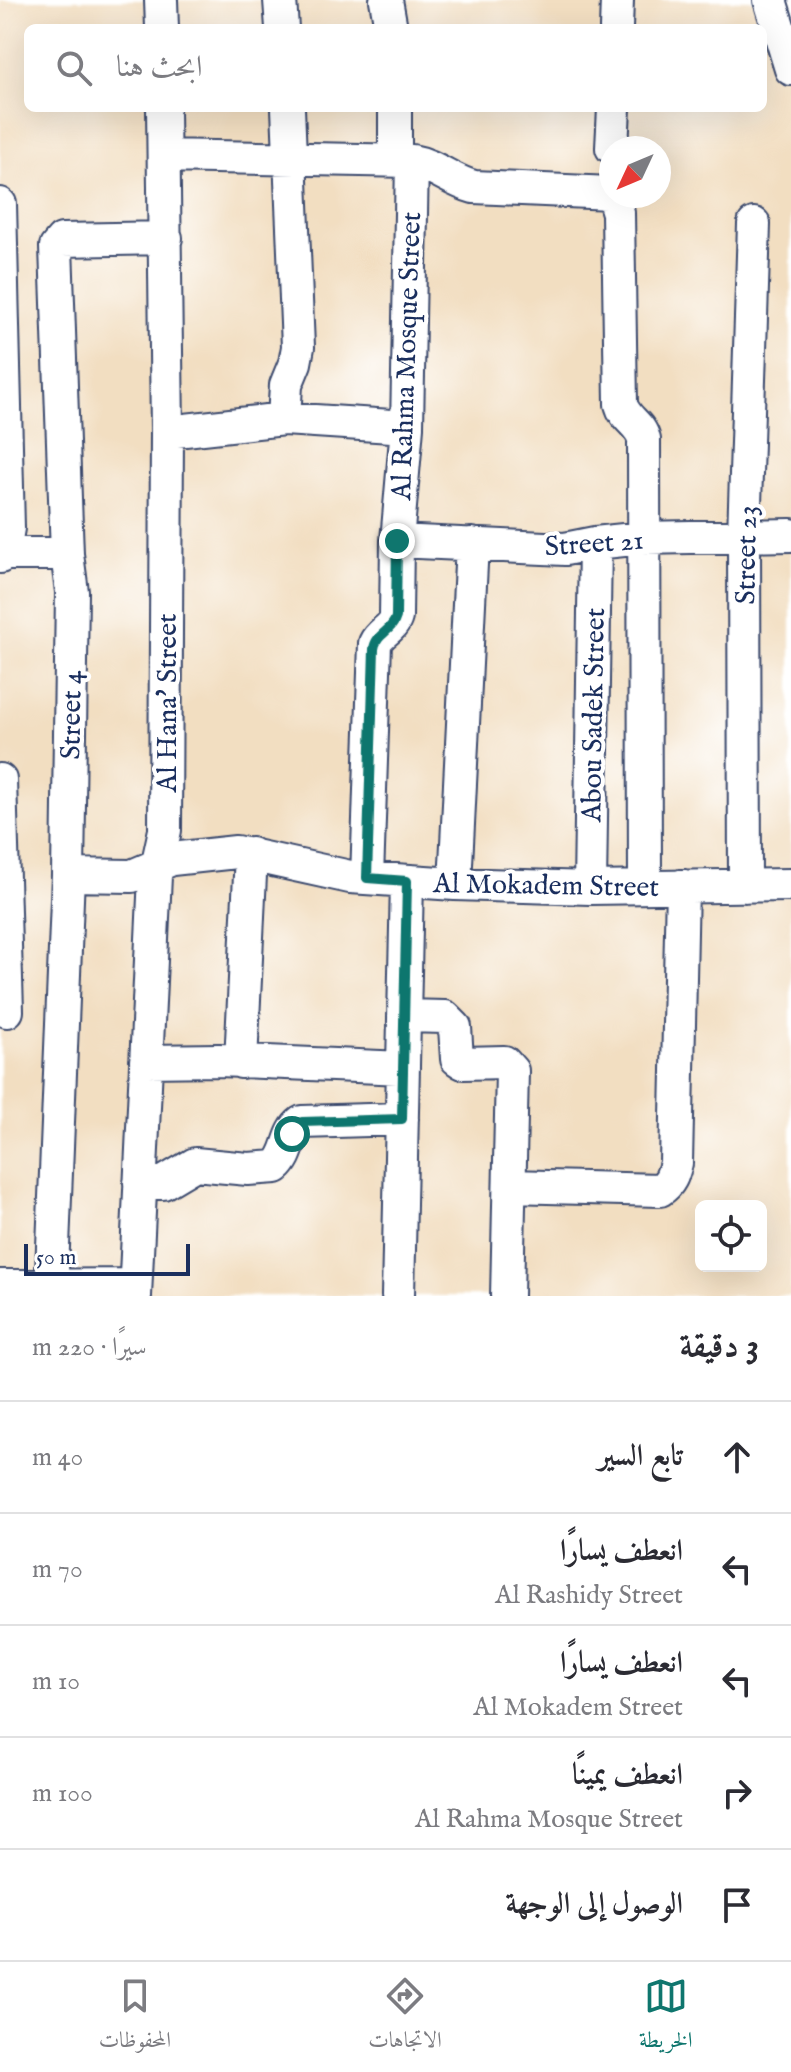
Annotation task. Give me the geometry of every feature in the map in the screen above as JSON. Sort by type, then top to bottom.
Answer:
[{"type":"street","points":[[161,0],[162,24]]},
{"type":"street","points":[[280,0],[282,24]]},
{"type":"street","points":[[386,0],[390,24]]},
{"type":"street","points":[[616,24],[617,0]]},
{"type":"street","points":[[770,0],[791,69]]},
{"type":"street","name":"Al Hana' Street","points":[[135,1290],[156,865],[165,830],[167,432],[163,112]]},
{"type":"street","points":[[284,419],[286,385],[298,347],[288,112]]},
{"type":"street","name":"Al Rahma Mosque Street","points":[[367,878],[374,649],[377,638],[391,627],[396,617],[397,541],[407,427],[403,160],[396,112]]},
{"type":"street","points":[[613,136],[614,112]]},
{"type":"street","points":[[164,156],[403,160],[425,163],[453,180],[474,187],[599,193]]},
{"type":"street","points":[[0,204],[2,386],[8,528],[1,555],[67,554]]},
{"type":"street","points":[[616,208],[621,404],[625,415],[639,426],[644,440],[645,887]]},
{"type":"street","name":"Street 23","points":[[745,886],[744,536],[754,224]]},
{"type":"street","name":"Street 4","points":[[51,1291],[68,875],[72,592],[67,554],[56,245],[62,240],[166,238]]},
{"type":"street","points":[[167,432],[284,419],[407,427]]},
{"type":"street","name":"Street 21","points":[[397,541],[565,549],[643,538],[791,535]]},
{"type":"street","name":"Abou Sadek Street","points":[[590,888],[595,543]]},
{"type":"street","points":[[455,884],[472,544]]},
{"type":"street","points":[[0,780],[7,1011]]},
{"type":"street","name":"Al Mokadem Street","points":[[68,875],[132,876],[172,859],[203,853],[236,852],[331,874],[455,884],[590,888],[791,885]]},
{"type":"street","points":[[241,1062],[251,854]]},
{"type":"street","points":[[398,1296],[407,881]]},
{"type":"street","points":[[510,1186],[660,1190],[673,1176],[676,1163],[682,886]]},
{"type":"street","points":[[404,1016],[448,1019],[455,1027],[455,1057],[460,1061],[497,1061],[509,1065],[513,1077],[507,1296]]},
{"type":"street","points":[[146,1061],[403,1068]]},
{"type":"street","points":[[140,1183],[163,1183],[195,1164],[248,1169],[276,1167],[286,1155],[295,1127],[302,1122],[402,1119]]},
{"type":"street","points":[[0,1286],[51,1291],[135,1290]]},
{"type":"route","points":[[292,1134],[295,1127],[308,1121],[402,1119],[407,881],[367,878],[374,649],[377,638],[391,627],[396,617],[397,541]]}]
